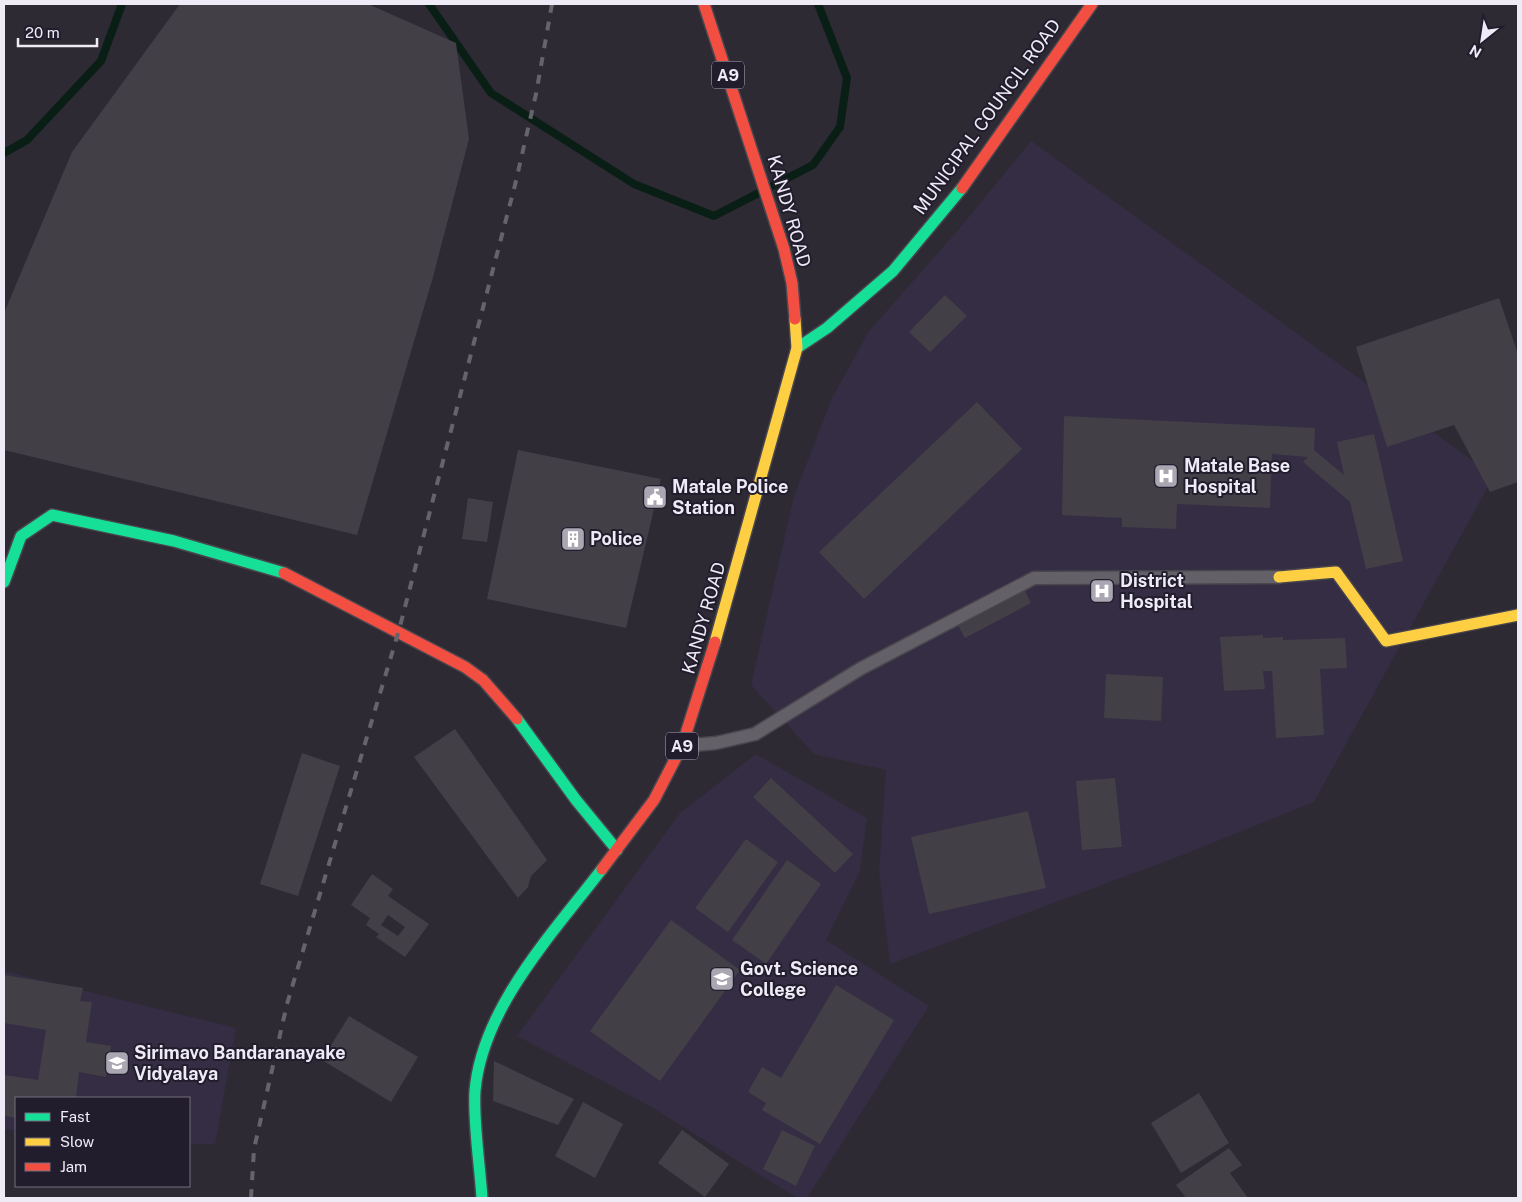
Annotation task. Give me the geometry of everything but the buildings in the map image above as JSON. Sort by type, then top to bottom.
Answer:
[{"type":"main road","name":"KANDY ROAD","points":[[482,1198],[475,1093],[478,1070],[488,1035],[498,1014],[528,967],[654,800],[682,746],[722,623],[797,348],[793,290],[784,249],[704,4]]},
{"type":"main road","name":"MUNICIPAL COUNCIL ROAD","points":[[797,348],[828,328],[893,271],[966,183],[1092,4]]},
{"type":"main road","points":[[4,582],[21,536],[52,515],[174,541],[289,574],[407,635],[465,667],[483,680],[505,703],[576,800],[617,850]]},
{"type":"main road","points":[[1279,577],[1336,572],[1386,641],[1518,615]]},
{"type":"lane","points":[[682,746],[716,743],[755,734],[860,669],[1034,578],[1279,577]]},
{"type":"shaded area","name":"District Hospital","points":[[1031,141],[1494,476],[1314,802],[1180,856],[890,964],[879,871],[886,770],[814,754],[751,685],[794,496],[832,398],[869,331],[959,229]]},
{"type":"shaded area","name":"Govt. Science College","points":[[756,754],[867,818],[860,871],[826,940],[929,1006],[807,1198],[797,1198],[648,1105],[517,1036],[680,813]]},
{"type":"shaded area","name":"Sirimavo Bandaranayake Vidyalaya","points":[[4,971],[236,1028],[215,1144],[190,1144],[190,1097],[15,1097],[15,1131],[4,1129]]},
{"type":"waterway","points":[[4,153],[27,140],[101,61],[122,4]]},
{"type":"waterway","points":[[429,4],[491,93],[634,184],[714,216],[813,165],[840,127],[847,78],[818,4]]},
{"type":"railway","points":[[251,1198],[254,1149],[287,1004],[399,630],[515,185],[536,94],[552,4]]},
{"type":"traffic: fast","points":[[797,348],[827,328],[893,271],[962,188]]},
{"type":"traffic: fast","points":[[4,582],[21,536],[52,515],[174,541],[284,573]]},
{"type":"traffic: fast","points":[[517,719],[576,800],[617,850]]},
{"type":"traffic: fast","points":[[482,1198],[475,1103],[480,1060],[491,1030],[505,1001],[542,945],[602,869]]},
{"type":"traffic: slow","points":[[715,642],[797,348],[795,319]]},
{"type":"traffic: slow","points":[[1279,577],[1336,572],[1386,641],[1518,615]]},
{"type":"traffic: jam","points":[[704,4],[784,249],[792,283],[795,319]]},
{"type":"traffic: jam","points":[[962,188],[1092,4]]},
{"type":"traffic: jam","points":[[284,573],[465,667],[483,680],[517,719]]},
{"type":"traffic: jam","points":[[602,869],[654,800],[682,746],[715,642]]},
{"type":"place","name":"Matale Base Hospital","points":[[1166,476]]},
{"type":"place","name":"Matale Police Station","points":[[655,497]]},
{"type":"place","name":"Police","points":[[573,539]]},
{"type":"place","name":"District Hospital","points":[[1102,591]]},
{"type":"place","name":"Govt. Science College","points":[[722,979]]},
{"type":"place","name":"Sirimavo Bandaranayake Vidyalaya","points":[[117,1063]]}]
